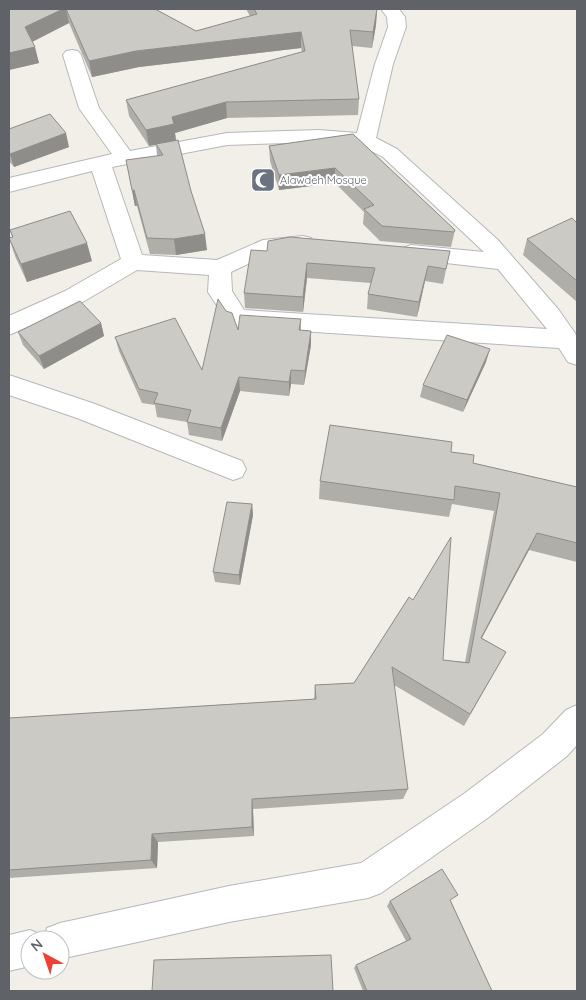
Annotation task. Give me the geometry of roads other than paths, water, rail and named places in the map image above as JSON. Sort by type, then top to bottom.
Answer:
[{"type":"street","points":[[365,142],[384,64],[397,27],[396,17],[390,9]]},
{"type":"street","points":[[72,55],[89,108],[125,158]]},
{"type":"street","points":[[9,185],[100,163],[226,139],[319,136],[352,138],[390,153],[490,245],[550,315],[572,347]]},
{"type":"street","points":[[100,163],[133,262]]},
{"type":"street","points":[[9,326],[73,297],[133,262],[220,268],[263,248],[300,242],[319,244]]},
{"type":"street","points":[[387,251],[504,262]]},
{"type":"street","points":[[220,268],[220,292],[237,318],[335,323],[484,336],[572,347]]},
{"type":"street","points":[[9,385],[86,411],[233,469]]},
{"type":"street","points":[[70,939],[229,904],[368,880],[477,806],[555,745],[577,721]]},
{"type":"place","name":"Alawdeh Mosque","points":[[263,180]]}]
